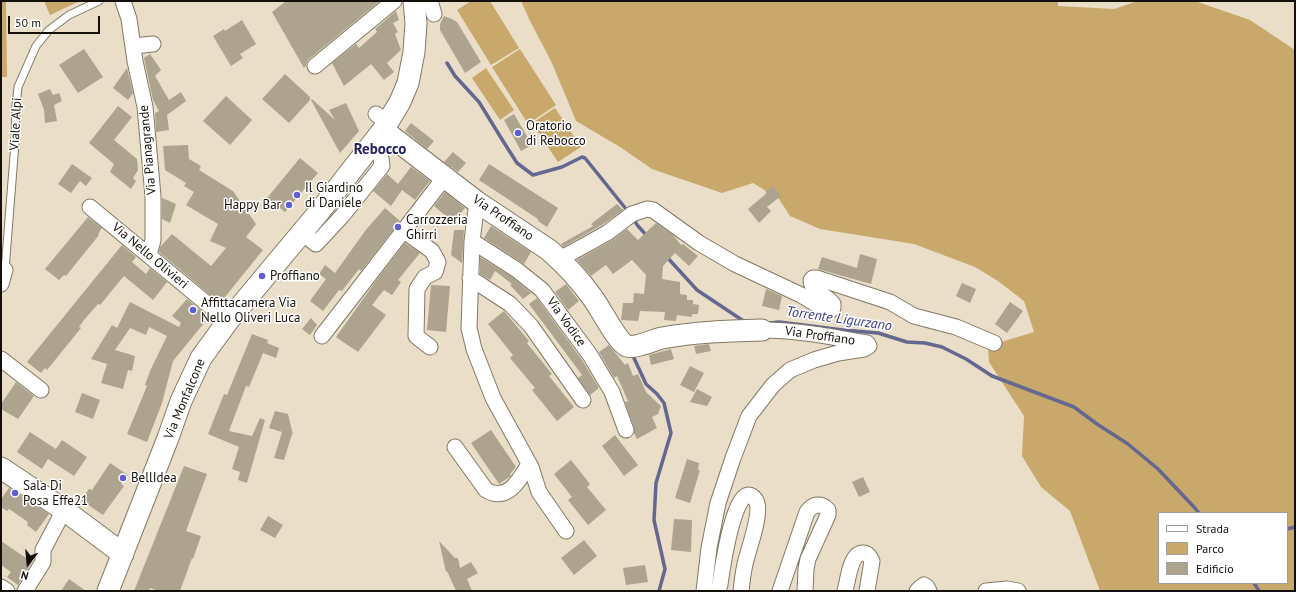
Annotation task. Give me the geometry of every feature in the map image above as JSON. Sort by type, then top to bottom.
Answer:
[{"type":"main road","name":"Via Monfalcone","points":[[108,591],[181,402],[201,358],[228,321],[318,212],[400,102],[408,83],[414,52],[416,23],[414,1]]},
{"type":"main road","name":"Via Proffiano","points":[[381,126],[478,202],[560,259],[592,296],[621,341],[628,347],[677,335],[721,331],[762,330]]},
{"type":"main road","points":[[1,468],[64,510],[123,554]]},
{"type":"street","name":"Via Pianagrande","points":[[122,1],[129,20],[135,61],[145,107],[153,196],[153,240],[149,255]]},
{"type":"street","points":[[315,66],[394,1]]},
{"type":"street","points":[[133,46],[153,44]]},
{"type":"street","points":[[301,232],[316,244],[339,220],[382,166],[381,126]]},
{"type":"street","points":[[322,336],[445,177]]},
{"type":"street","points":[[478,202],[472,241],[470,278],[469,328],[474,350],[493,398],[530,464],[539,492],[566,531]]},
{"type":"street","name":"Via Nello Olivieri","points":[[90,207],[228,321]]},
{"type":"street","name":"Via Proffiano","points":[[560,259],[607,233],[632,214],[647,209],[653,210],[699,243],[735,264],[801,295],[826,310],[831,310],[833,308],[833,304],[814,289],[811,283],[813,278],[890,302],[914,316],[956,328],[994,343]]},
{"type":"street","points":[[318,212],[339,220]]},
{"type":"street","points":[[404,231],[432,251],[438,262],[435,272],[425,277],[417,289],[416,336],[430,347]]},
{"type":"street","name":"Via Vodice","points":[[472,241],[517,270],[542,290],[590,355],[612,392],[626,430]]},
{"type":"street","points":[[470,278],[510,304],[531,326],[583,400]]},
{"type":"street","name":"Via Proffiano","points":[[704,591],[709,548],[718,503],[749,416],[774,385],[790,370],[814,360],[838,353],[864,349],[869,346],[866,343],[808,333],[786,330],[762,330]]},
{"type":"street","points":[[1,359],[41,390]]},
{"type":"street","points":[[455,447],[486,490],[492,494],[508,492],[530,464]]},
{"type":"street","points":[[717,591],[720,585],[730,528],[739,504],[743,498],[748,495],[756,500],[758,507],[757,518],[745,565],[741,591]]},
{"type":"street","points":[[780,591],[807,512],[813,506],[818,504],[822,505],[828,510],[828,515],[808,559],[805,591]]},
{"type":"street","points":[[25,591],[43,562],[43,550],[64,510]]},
{"type":"street","points":[[845,591],[853,560],[856,556],[866,553],[872,560],[867,591]]},
{"type":"street","points":[[917,591],[924,585],[928,587],[930,591]]},
{"type":"street","points":[[1,587],[7,591]]},
{"type":"street","points":[[986,591],[1007,589],[1018,591]]},
{"type":"lane","name":"Viale Alpi","points":[[3,277],[15,143],[18,87],[36,46],[49,30],[70,15],[99,1]]},
{"type":"green space","points":[[1,1],[6,1],[7,77],[1,77]]},
{"type":"green space","points":[[44,1],[80,1],[50,15]]},
{"type":"green space","points":[[471,1],[490,1],[519,48],[491,65],[457,10]]},
{"type":"green space","points":[[521,1],[1058,1],[1058,6],[1114,9],[1138,1],[1195,1],[1250,20],[1295,50],[1295,591],[1100,591],[1070,511],[1041,487],[1022,456],[1024,416],[989,362],[988,346],[1034,332],[1024,301],[998,281],[975,267],[914,244],[820,229],[790,216],[779,199],[753,183],[722,193],[652,169],[620,147],[576,121],[551,61]]},
{"type":"green space","points":[[520,49],[556,105],[528,124],[492,67]]},
{"type":"green space","points":[[486,68],[514,110],[500,120],[472,78]]},
{"type":"green space","points":[[555,108],[581,147],[558,162],[532,123]]},
{"type":"building","points":[[286,1],[380,1],[309,59],[304,68],[272,12]]},
{"type":"building","points":[[396,11],[399,20],[393,23],[398,32],[395,34],[401,50],[387,63],[394,72],[384,80],[371,64],[344,86],[332,63],[356,44],[359,48],[377,32],[375,29]]},
{"type":"building","points":[[444,16],[457,22],[481,62],[465,73],[440,30],[440,24]]},
{"type":"building","points":[[242,20],[256,44],[240,54],[243,58],[231,66],[213,36],[224,29],[225,31]]},
{"type":"building","points":[[84,49],[103,77],[78,93],[59,65]]},
{"type":"building","points":[[150,54],[161,70],[155,76],[169,100],[181,92],[186,101],[167,115],[169,130],[156,132],[155,113],[159,111],[153,100],[144,58]]},
{"type":"building","points":[[127,68],[133,93],[128,100],[113,88]]},
{"type":"building","points":[[285,74],[310,97],[310,100],[289,123],[262,99]]},
{"type":"building","points":[[50,89],[53,95],[59,93],[62,101],[54,105],[57,121],[45,123],[44,110],[38,94]]},
{"type":"building","points":[[226,96],[252,120],[230,145],[203,121]]},
{"type":"building","points":[[312,99],[335,120],[329,110],[346,103],[359,131],[340,153],[311,100]]},
{"type":"building","points":[[118,106],[132,117],[114,140],[137,159],[138,170],[133,178],[136,181],[131,189],[110,172],[114,164],[89,143]]},
{"type":"building","name":"Oratorio di Rebocco","points":[[514,114],[532,145],[521,151],[504,120]]},
{"type":"building","points":[[411,123],[434,141],[427,149],[405,131]]},
{"type":"building","points":[[188,145],[189,159],[201,166],[199,170],[233,191],[256,224],[246,237],[263,250],[220,303],[159,252],[160,247],[172,234],[211,266],[226,248],[210,241],[218,224],[186,205],[194,192],[184,186],[186,183],[165,170],[163,146]]},
{"type":"building","points":[[453,152],[466,163],[458,172],[444,162]]},
{"type":"building","points":[[300,158],[318,173],[285,212],[267,198]]},
{"type":"building","points":[[72,164],[92,178],[86,186],[80,181],[71,193],[58,184]]},
{"type":"building","points":[[489,164],[558,208],[547,227],[538,221],[538,219],[479,180]]},
{"type":"building","points":[[411,167],[430,181],[415,200],[402,190],[391,206],[373,191],[387,174],[398,184]]},
{"type":"building","points":[[773,186],[781,196],[767,207],[771,211],[759,223],[748,209]]},
{"type":"building","points":[[445,192],[465,208],[453,222],[434,206]]},
{"type":"building","points":[[162,198],[176,204],[170,223],[162,219]]},
{"type":"building","points":[[617,204],[623,210],[602,225],[563,247],[561,244],[593,226],[591,224]]},
{"type":"building","points":[[385,208],[400,221],[361,271],[359,269],[342,291],[339,290],[323,311],[310,301],[326,279],[319,274],[325,265],[335,273],[365,231]]},
{"type":"building","points":[[88,217],[102,228],[98,234],[99,235],[66,276],[64,275],[59,280],[45,269]]},
{"type":"building","points":[[656,223],[673,235],[681,245],[683,244],[698,256],[689,266],[675,253],[663,266],[662,279],[680,282],[680,294],[687,295],[687,300],[693,300],[693,304],[699,305],[698,314],[692,314],[692,317],[677,315],[676,321],[664,320],[665,312],[640,311],[638,321],[621,320],[623,303],[633,303],[634,293],[644,294],[646,275],[632,260],[613,274],[606,265],[591,276],[577,260],[611,241],[627,229],[638,240]]},
{"type":"building","points":[[491,226],[531,252],[524,264],[484,238]]},
{"type":"building","points":[[454,230],[464,230],[462,263],[451,255]]},
{"type":"building","points":[[405,243],[420,253],[398,280],[401,282],[392,295],[384,290],[372,305],[386,315],[358,352],[336,337]]},
{"type":"building","points":[[122,245],[136,257],[132,262],[146,274],[150,268],[167,282],[153,300],[124,276],[100,305],[98,304],[84,320],[79,327],[81,328],[47,370],[45,368],[41,373],[27,362]]},
{"type":"building","points":[[860,254],[877,259],[871,284],[818,269],[822,257],[857,268]]},
{"type":"building","points":[[480,257],[512,277],[531,293],[523,299],[510,285],[512,284],[495,271],[490,280],[480,274]]},
{"type":"building","points":[[962,283],[976,289],[970,303],[956,296]]},
{"type":"building","points":[[566,284],[579,301],[568,310],[555,292]]},
{"type":"building","points":[[431,285],[450,286],[446,332],[427,330]]},
{"type":"building","points":[[766,289],[782,296],[779,310],[762,306]]},
{"type":"building","points":[[537,298],[582,360],[599,388],[590,395],[578,378],[582,375],[529,304]]},
{"type":"building","points":[[187,299],[209,317],[173,361],[162,403],[147,442],[127,434],[147,386],[145,385],[150,371],[167,336],[149,327],[146,335],[130,328],[115,350],[135,356],[132,371],[128,370],[123,389],[101,383],[107,364],[91,359],[112,325],[117,328],[130,302],[179,327],[181,323],[172,316]]},
{"type":"building","points":[[1010,302],[1023,311],[1007,333],[995,324]]},
{"type":"building","points":[[504,311],[529,341],[527,343],[552,374],[549,376],[574,407],[557,421],[532,390],[535,388],[510,358],[513,355],[488,324]]},
{"type":"building","points":[[311,318],[317,325],[310,335],[302,329]]},
{"type":"building","points":[[252,334],[268,340],[267,343],[279,348],[276,358],[263,353],[249,387],[246,386],[229,431],[252,436],[260,418],[265,420],[247,483],[238,480],[240,472],[232,469],[239,447],[208,434],[224,394],[227,395]]},
{"type":"building","points":[[709,344],[711,351],[696,354],[694,346]]},
{"type":"building","points":[[609,345],[625,365],[628,363],[633,376],[638,374],[646,392],[661,406],[658,414],[652,417],[657,428],[637,439],[625,402],[628,401],[617,376],[614,378],[599,352]]},
{"type":"building","points":[[671,349],[674,359],[651,365],[649,355]]},
{"type":"building","points":[[690,366],[704,373],[694,392],[680,385]]},
{"type":"building","points":[[16,382],[34,396],[18,419],[1,409],[1,404]]},
{"type":"building","points":[[697,389],[712,397],[707,406],[690,402]]},
{"type":"building","points":[[82,393],[100,400],[93,419],[75,412]]},
{"type":"building","points":[[275,411],[288,414],[293,435],[292,434],[284,460],[274,458],[282,432],[269,428]]},
{"type":"building","points":[[491,430],[516,467],[510,474],[511,476],[499,484],[471,443]]},
{"type":"building","points":[[30,432],[56,449],[62,440],[87,457],[74,476],[48,459],[42,469],[17,452]]},
{"type":"building","points":[[615,435],[638,465],[624,476],[602,446]]},
{"type":"building","points":[[687,459],[699,463],[698,470],[700,470],[690,503],[675,498]]},
{"type":"building","points":[[571,460],[590,484],[587,487],[606,510],[588,525],[568,500],[572,497],[554,474]]},
{"type":"building","points":[[110,463],[128,475],[121,484],[124,486],[103,515],[81,500],[89,489],[92,490]]},
{"type":"building","points":[[184,466],[207,474],[186,531],[201,536],[193,559],[192,558],[180,591],[158,591],[150,588],[149,591],[134,591]]},
{"type":"building","points":[[863,477],[870,492],[859,497],[852,482]]},
{"type":"building","points":[[9,488],[49,514],[36,532],[27,525],[28,522],[9,509],[7,511],[1,507],[1,499]]},
{"type":"building","points":[[268,516],[283,525],[275,538],[260,530]]},
{"type":"building","points":[[674,519],[692,520],[691,552],[671,550]]},
{"type":"building","points":[[584,540],[597,556],[574,575],[561,558]]},
{"type":"building","points":[[1,541],[32,562],[18,585],[7,577],[11,572],[1,565]]},
{"type":"building","points":[[439,541],[455,558],[458,558],[460,568],[471,562],[478,573],[467,579],[472,591],[456,591],[447,571],[446,572]]},
{"type":"building","points":[[645,565],[648,582],[626,585],[623,568]]},
{"type":"building","points":[[69,579],[86,591],[61,591]]},
{"type":"waterway","name":"Torrente Ligurzano","points":[[447,63],[455,76],[479,102],[517,163],[533,175],[562,167],[582,157],[585,158],[626,209]]},
{"type":"waterway","name":"Torrente Ligurzano","points":[[633,219],[648,237]]},
{"type":"waterway","name":"Torrente Ligurzano","points":[[666,256],[697,290],[745,322]]},
{"type":"waterway","name":"Torrente Ligurzano","points":[[770,323],[779,322],[878,333],[907,342],[925,343],[942,347],[966,359],[992,376],[1074,407],[1128,444],[1158,469],[1198,512]]},
{"type":"waterway","name":"Torrente Ligurzano","points":[[634,358],[646,384],[664,403],[671,433],[656,483],[654,520],[665,569],[659,591]]},
{"type":"waterway","points":[[1288,529],[1295,527]]},
{"type":"waterway","points":[[1255,584],[1259,591]]},
{"type":"place","name":"Oratorio di Rebocco","points":[[518,133]]},
{"type":"place","name":"Il Giardino di Daniele","points":[[297,195]]},
{"type":"place","name":"Happy Bar","points":[[289,205]]},
{"type":"place","name":"Carrozzeria Ghirri","points":[[398,227]]},
{"type":"place","name":"Proffiano","points":[[262,276]]},
{"type":"place","name":"Affittacamera Via Nello Oliveri Luca","points":[[193,310]]},
{"type":"place","name":"BellIdea","points":[[123,478]]},
{"type":"place","name":"Sala Di Posa Effe21","points":[[15,493]]},
{"type":"district","name":"Rebocco","points":[[380,150]]}]
